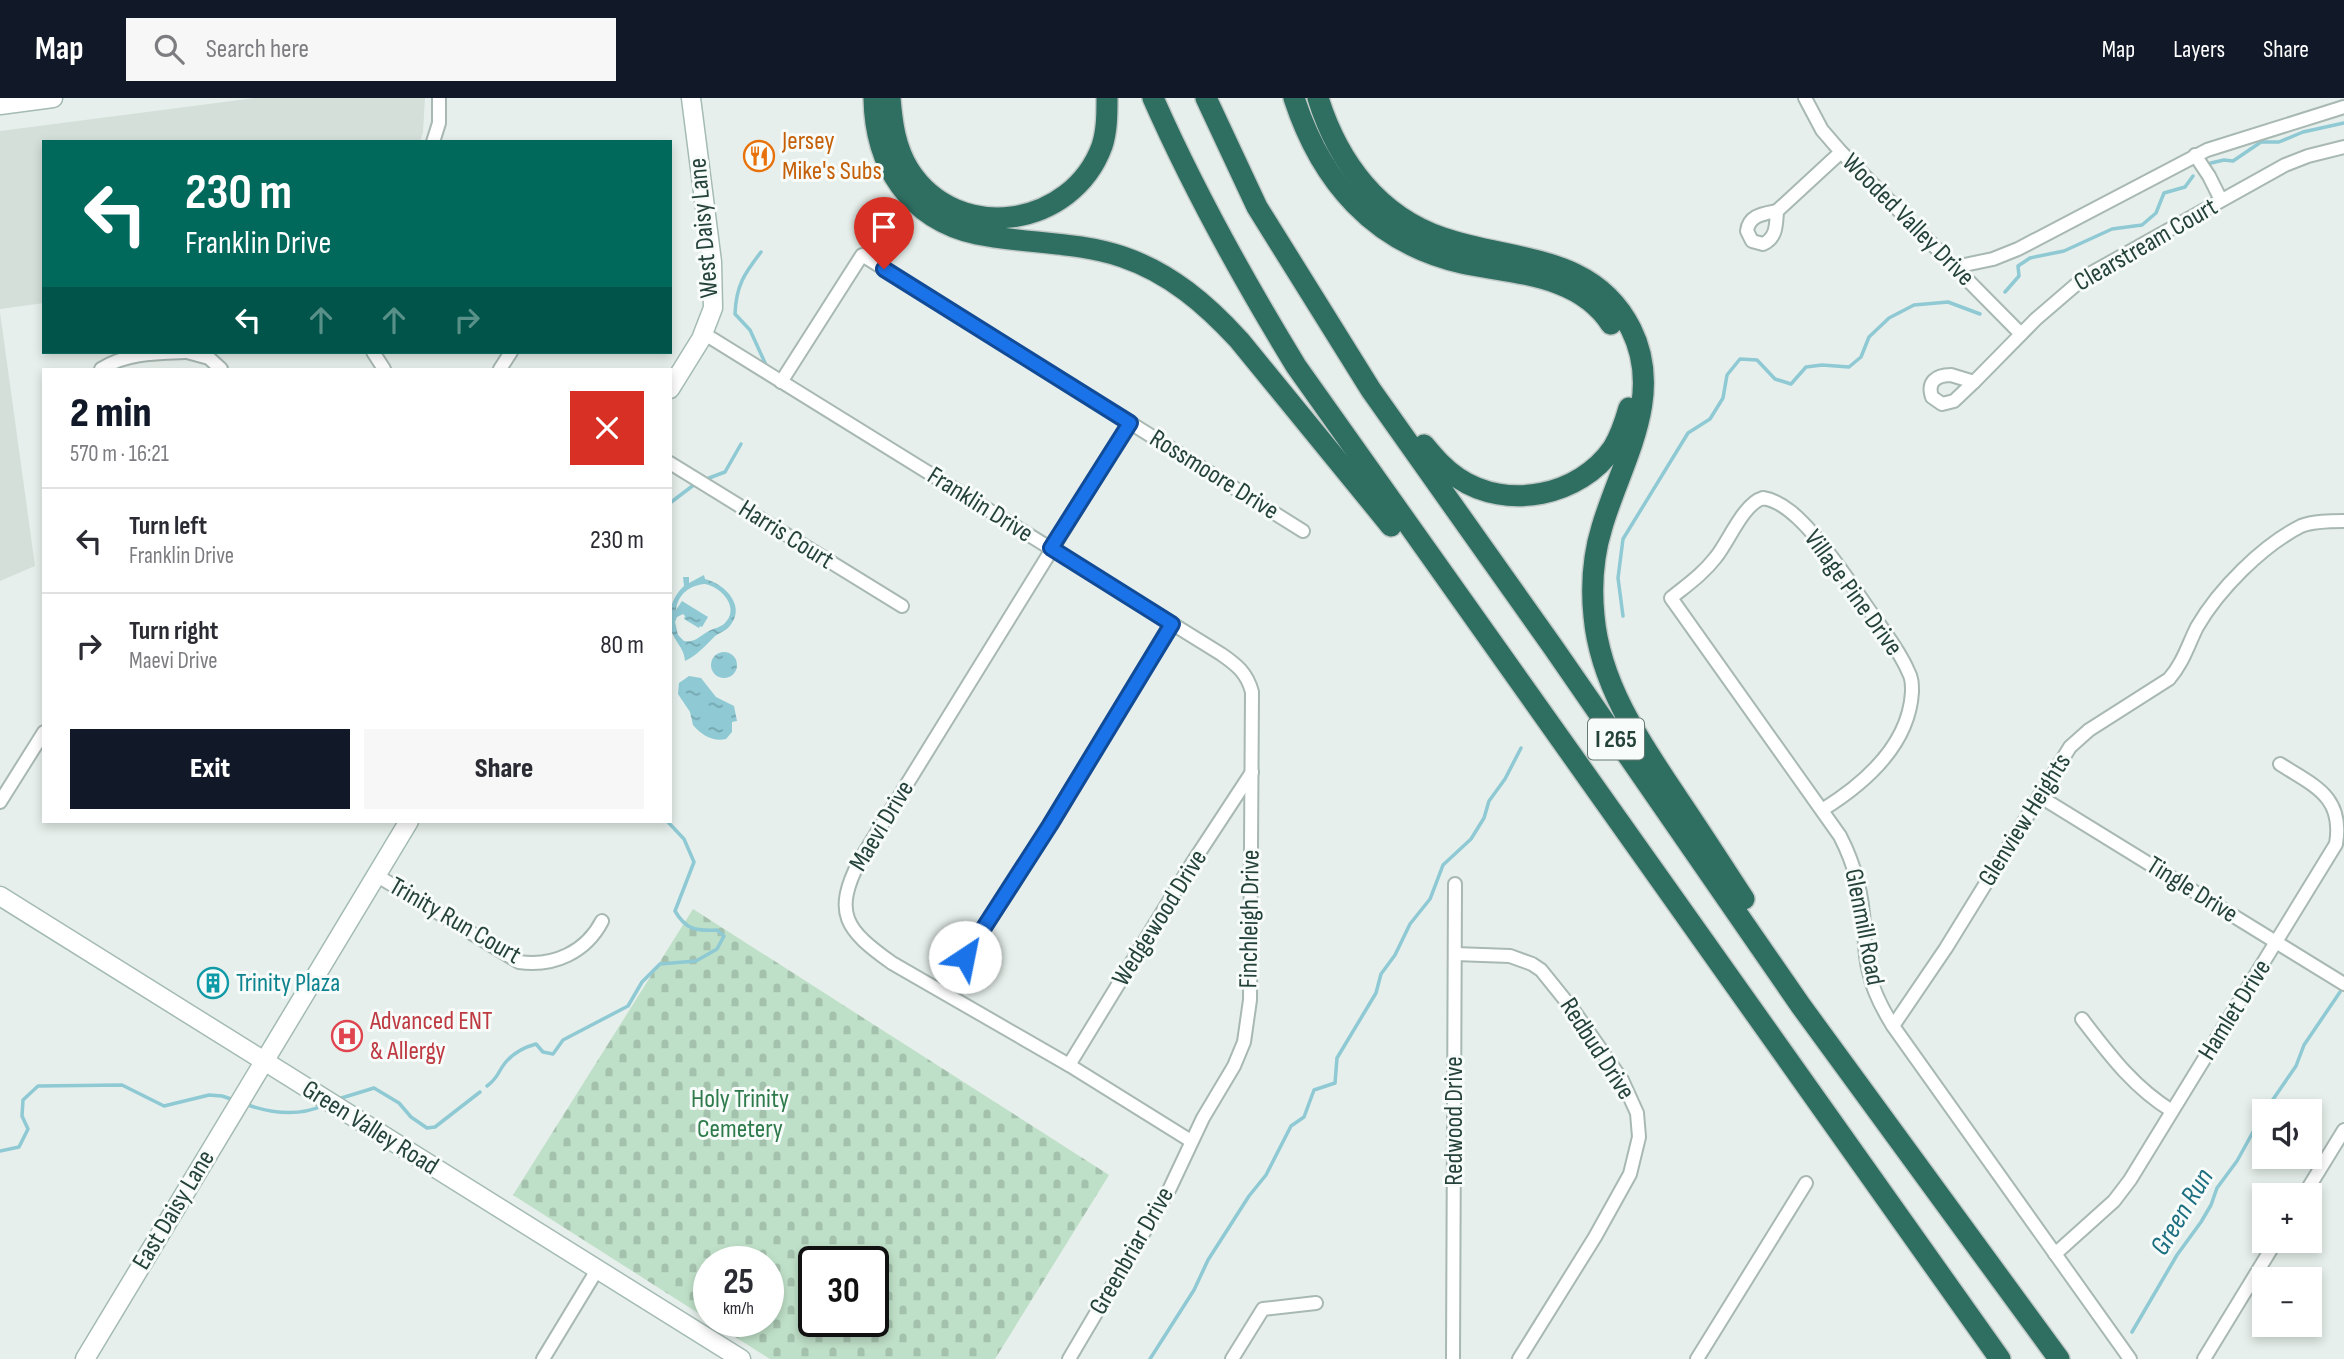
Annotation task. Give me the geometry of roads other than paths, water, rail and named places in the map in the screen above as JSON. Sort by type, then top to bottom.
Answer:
[{"type":"highway","points":[[874,98],[877,132],[891,172],[917,205],[935,218],[976,234],[1074,245],[1124,257],[1173,281],[1218,317],[1374,504],[1450,603],[1531,699]]},
{"type":"highway","points":[[892,103],[894,132],[900,153],[924,188],[941,202],[961,212],[981,217],[1003,218],[1024,216],[1045,209],[1080,183],[1102,145],[1107,122],[1107,98]]},
{"type":"highway","name":"I 265","points":[[1153,98],[1213,225],[1296,366],[2000,1359]]},
{"type":"highway","name":"I 265","points":[[1206,98],[1257,207],[1371,390],[1553,647],[1801,1006],[2059,1359]]},
{"type":"highway","points":[[1294,98],[1311,140],[1329,172],[1342,191],[1376,223],[1406,243],[1439,257],[1556,282],[1576,291],[1594,304],[1609,320],[1628,360],[1630,394],[1623,428],[1612,449],[1596,466],[1555,491],[1531,496],[1483,490],[1460,480],[1441,465],[1330,328]]},
{"type":"highway","points":[[1318,98],[1331,133],[1352,171],[1366,188],[1400,217],[1442,238],[1540,261],[1585,278],[1604,292],[1631,330],[1640,351],[1644,397],[1632,445],[1602,527],[1595,556],[1594,618],[1606,669],[1622,709],[1639,739],[1760,923],[1859,1085]]},
{"type":"street","points":[[0,105],[53,98]]},
{"type":"street","points":[[434,140],[439,123],[439,98]]},
{"type":"street","name":"West Daisy Lane","points":[[672,386],[703,333],[713,308],[714,285],[691,98]]},
{"type":"street","name":"Wooded Valley Drive","points":[[1805,98],[1822,130],[1841,152],[2021,334]]},
{"type":"street","name":"Clearstream Court","points":[[1955,267],[1993,259],[2018,249],[2195,155],[2344,107]]},
{"type":"street","name":"Clearstream Court","points":[[1974,382],[2055,301],[2086,276],[2296,160],[2344,147]]},
{"type":"street","points":[[1777,211],[1841,152]]},
{"type":"street","points":[[2195,155],[2221,200]]},
{"type":"street","name":"Rossmoore Drive","points":[[781,383],[862,255],[1303,531]]},
{"type":"street","name":"Franklin Drive","points":[[703,333],[1240,667],[1250,684]]},
{"type":"street","points":[[103,368],[135,356],[160,354]]},
{"type":"street","points":[[194,354],[209,358],[221,368]]},
{"type":"street","name":"Maevi Drive","points":[[1130,423],[860,860],[844,903],[850,924],[863,941],[892,963],[1069,1065],[1191,1141]]},
{"type":"street","name":"Harris Court","points":[[672,464],[902,606]]},
{"type":"street","name":"Village Pine Drive","points":[[1671,598],[1716,558],[1751,505],[1763,498],[1778,503],[1795,516],[1813,534],[1847,579],[1908,669],[1912,680],[1910,706],[1901,732],[1877,767],[1822,810]]},
{"type":"street","name":"Glenview Heights","points":[[1893,1027],[1946,948],[2063,757],[2088,730],[2158,687],[2178,668],[2212,603],[2233,579],[2258,557],[2303,525],[2344,521]]},
{"type":"street","name":"Glenmill Road","points":[[1671,598],[1840,836],[1854,865],[1861,897],[1872,987],[1893,1027],[2130,1359]]},
{"type":"street","points":[[943,991],[1008,892],[1172,624]]},
{"type":"street","name":"Finchleigh Drive","points":[[1191,1141],[1234,1066],[1247,1028],[1251,950],[1250,684]]},
{"type":"street","points":[[0,802],[42,735]]},
{"type":"street","name":"Hamlet Drive","points":[[2055,1254],[2114,1201],[2130,1180],[2336,844],[2342,824],[2332,799],[2280,764]]},
{"type":"street","name":"Wedgewood Drive","points":[[1069,1065],[1252,772]]},
{"type":"street","name":"Tingle Drive","points":[[2039,796],[2344,984]]},
{"type":"street","points":[[261,1069],[408,823]]},
{"type":"street","name":"Trinity Run Court","points":[[376,875],[519,962],[534,965],[544,963],[579,949],[594,937],[602,921]]},
{"type":"street","name":"Redwood Drive","points":[[1453,1359],[1455,884]]},
{"type":"street","name":"Green Valley Road","points":[[0,896],[261,1069],[330,1102],[741,1359]]},
{"type":"street","name":"Redbud Drive","points":[[1455,954],[1510,956],[1541,970],[1574,1011],[1622,1080],[1637,1113],[1639,1137],[1630,1174],[1595,1237],[1519,1359]]},
{"type":"street","points":[[2082,1019],[2124,1073],[2172,1111]]},
{"type":"street","name":"East Daisy Lane","points":[[85,1359],[261,1069]]},
{"type":"street","points":[[2311,1183],[2344,1130]]},
{"type":"street","name":"Greenbriar Drive","points":[[1069,1359],[1170,1188],[1191,1141]]},
{"type":"street","points":[[1697,1359],[1806,1183]]},
{"type":"street","points":[[2204,1359],[2269,1253]]},
{"type":"street","points":[[543,1359],[597,1270]]},
{"type":"street","points":[[1232,1359],[1263,1309],[1316,1303]]},
{"type":"water","points":[[704,575],[705,579],[727,591],[735,605],[736,613],[728,628],[685,661],[672,632],[672,606],[684,586],[683,577],[689,577],[689,583]],"holes":[[[705,584],[718,589],[730,606],[729,618],[695,640],[684,641],[678,635],[675,622],[677,617],[683,614],[684,619],[699,628],[708,617],[682,601],[676,610],[679,599],[694,586]]]},
{"type":"water","points":[[724,652],[733,656],[737,665],[733,674],[724,678],[715,674],[711,665],[715,656]]},
{"type":"water","points":[[689,676],[701,678],[716,697],[734,706],[737,721],[732,722],[732,732],[726,739],[708,737],[693,725],[690,712],[678,694],[679,683]]},
{"type":"waterway","points":[[2211,163],[2233,161],[2261,142],[2279,142],[2303,132],[2344,123]]},
{"type":"waterway","points":[[2005,292],[2019,276],[2018,266],[2030,258],[2064,251],[2112,229],[2142,225],[2156,213],[2164,193],[2185,187],[2193,176]]},
{"type":"waterway","points":[[761,252],[742,281],[735,314],[750,330],[766,365]]},
{"type":"waterway","points":[[1623,616],[1618,578],[1623,539],[1688,433],[1710,419],[1723,398],[1727,375],[1740,359],[1757,360],[1775,379],[1791,384],[1806,367],[1849,367],[1861,357],[1869,337],[1889,318],[1914,305],[1948,302],[1980,314]]},
{"type":"waterway","points":[[709,478],[725,472],[741,444]]},
{"type":"waterway","points":[[672,501],[695,484]]},
{"type":"waterway","points":[[1150,1359],[1194,1290],[1208,1260],[1249,1196],[1266,1175],[1291,1126],[1304,1117],[1314,1090],[1335,1083],[1337,1058],[1376,993],[1381,974],[1395,955],[1410,924],[1430,899],[1443,865],[1471,839],[1484,818],[1489,801],[1505,779],[1521,748]]},
{"type":"waterway","points":[[487,1086],[508,1059],[519,1051],[536,1044],[543,1052],[553,1054],[563,1040],[628,1006],[642,982],[660,964],[696,961],[717,949],[724,936],[717,930],[688,926],[675,911],[694,862],[684,839],[669,823]]},
{"type":"waterway","name":"Green Run","points":[[2273,1099],[2296,1066],[2304,1045],[2340,992]]},
{"type":"waterway","points":[[0,1151],[19,1147],[28,1129],[22,1116],[23,1100],[38,1086],[122,1085],[164,1106],[209,1095],[234,1100]]},
{"type":"waterway","points":[[335,1100],[374,1088],[399,1103],[411,1117],[427,1128],[435,1127],[480,1092]]},
{"type":"waterway","points":[[245,1104],[284,1113],[303,1112],[322,1106]]},
{"type":"waterway","name":"Green Run","points":[[2132,1332],[2252,1134]]},
{"type":"place","name":"Jersey Mike's Subs","points":[[759,156]]},
{"type":"place","name":"Trinity Plaza","points":[[213,983]]},
{"type":"place","name":"Advanced ENT & Allergy","points":[[347,1036]]},
{"type":"park label","name":"Holy Trinity Cemetery","points":[[740,1114]]}]
